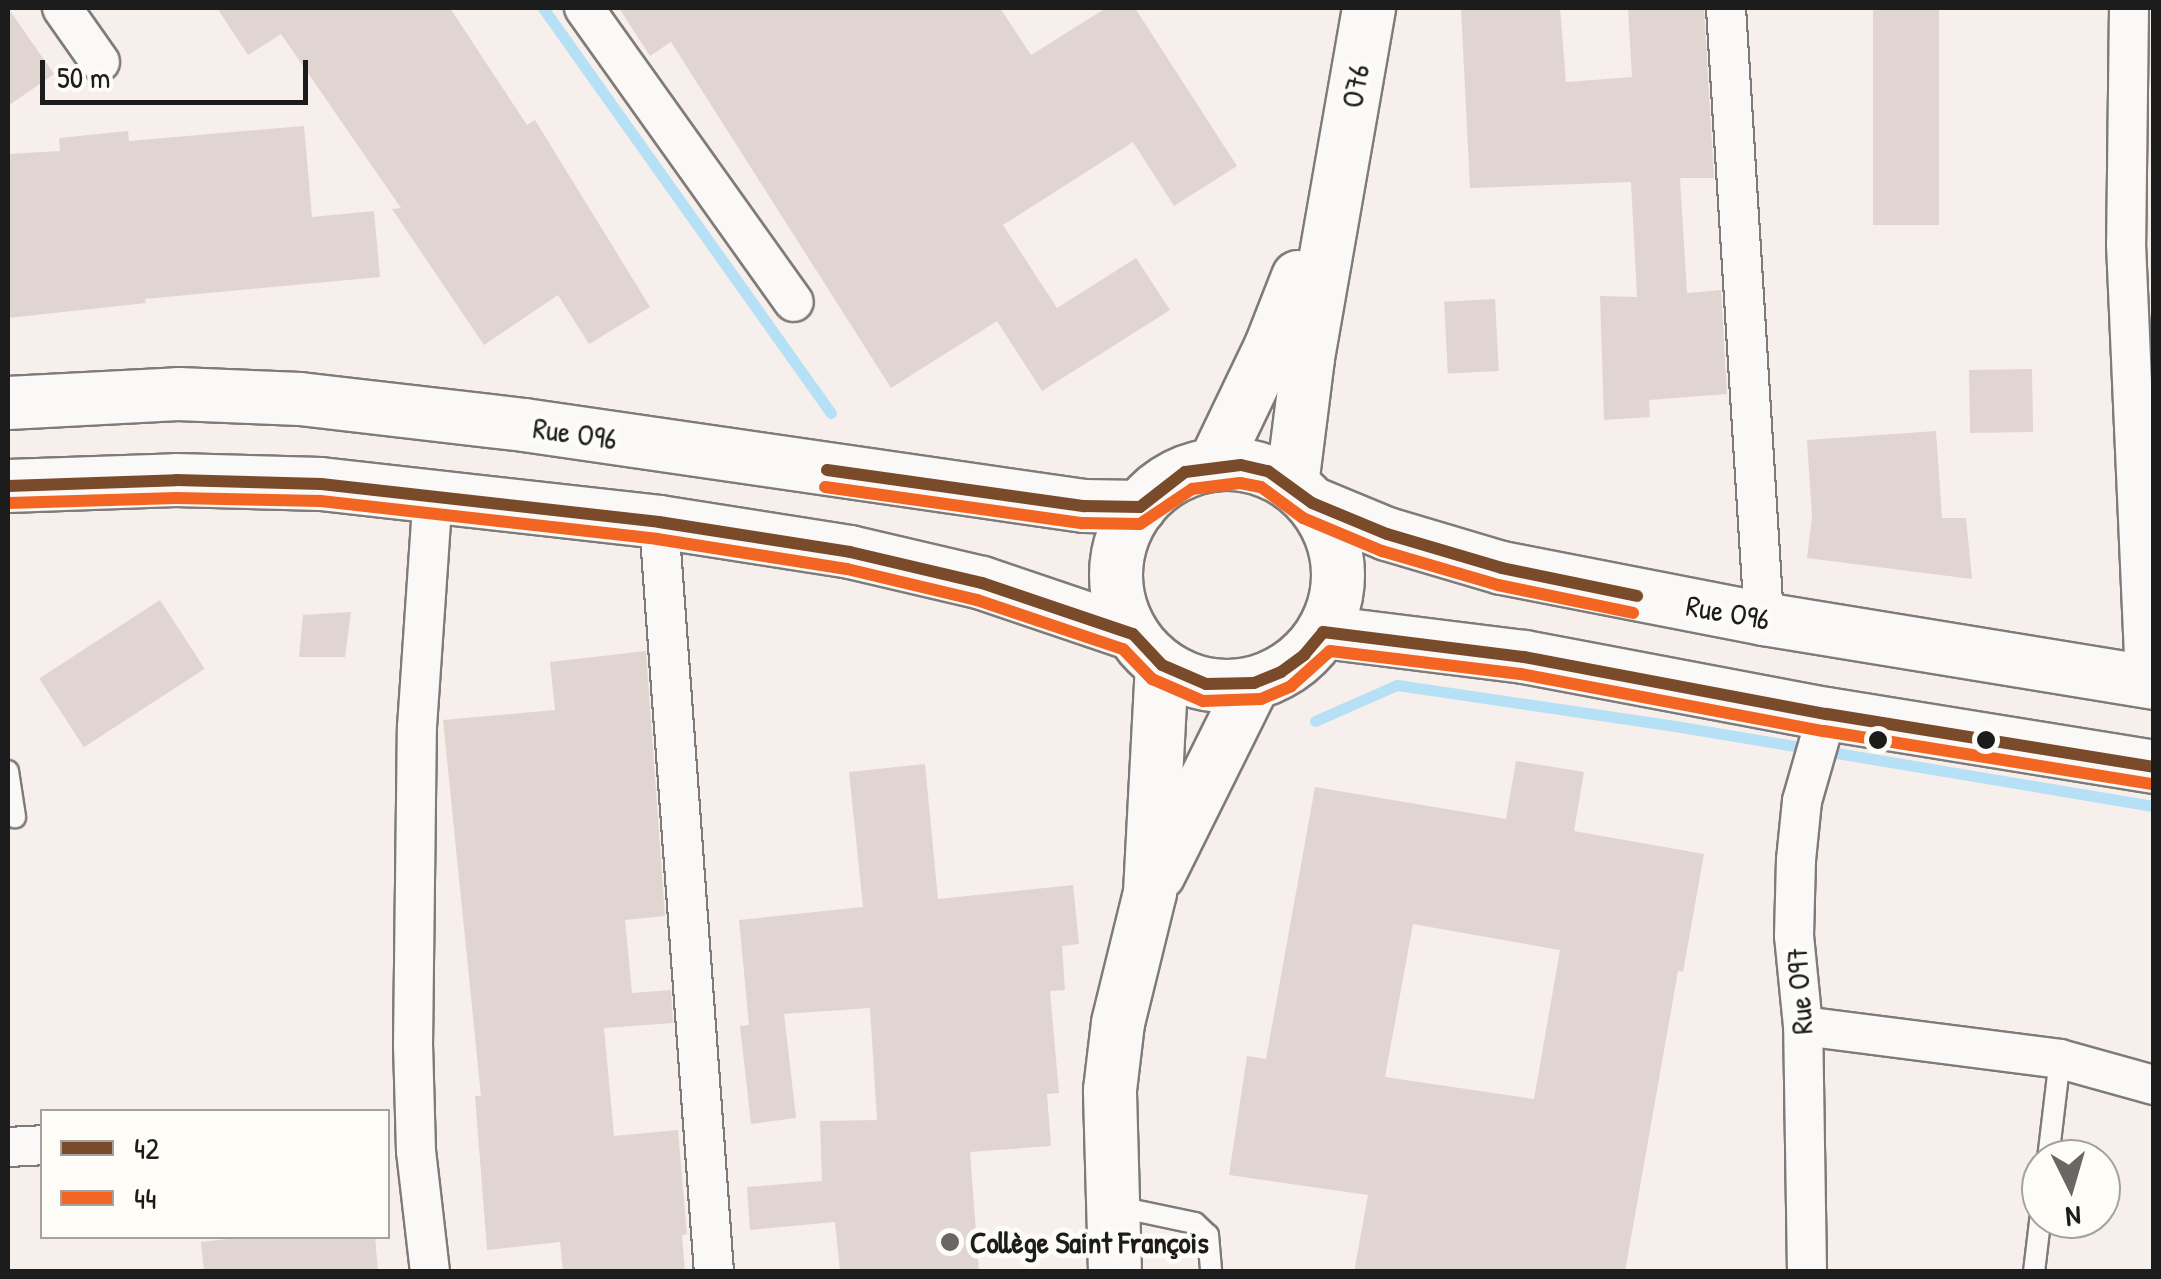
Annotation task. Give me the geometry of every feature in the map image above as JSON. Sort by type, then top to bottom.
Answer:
[{"type":"main road","name":"O76","points":[[1341,164],[1370,8]]},
{"type":"main road","points":[[1214,465],[1272,346],[1341,164]]},
{"type":"main road","points":[[1302,494],[1308,358],[1341,164]]},
{"type":"main road","name":"Rue O96","points":[[8,403],[178,394],[300,398],[524,425],[1084,506],[1140,507]]},
{"type":"main road","points":[[8,486],[176,480],[321,484],[660,522],[850,552],[964,579],[1147,650],[1206,684],[1254,683],[1281,672],[1304,655],[1323,632],[1339,580],[1328,526],[1302,494],[1268,472],[1214,465],[1185,472],[1160,487],[1140,507],[1122,543],[1116,583],[1147,650],[1150,893]]},
{"type":"main road","name":"Rue O96","points":[[1302,494],[1387,534],[1502,568],[1764,619],[2149,683]]},
{"type":"main road","points":[[1323,632],[1524,658],[1827,714],[2154,767]]},
{"type":"main road","points":[[1115,1272],[1110,1090],[1118,1023],[1150,893],[1254,683]]},
{"type":"street","points":[[62,8],[100,62]]},
{"type":"street","points":[[584,8],[794,302]]},
{"type":"street","points":[[1726,8],[1764,619]]},
{"type":"street","points":[[2137,25],[2124,186],[2144,443],[2149,683]]},
{"type":"street","points":[[430,1272],[401,1114],[417,726],[433,495]]},
{"type":"street","points":[[660,522],[714,1272]]},
{"type":"street","name":"Rue O97","points":[[1807,1272],[1803,1026],[1794,936],[1796,860],[1802,801],[1827,714]]},
{"type":"street","points":[[1803,1026],[2060,1060],[2154,1085]]},
{"type":"street","points":[[8,1146],[40,1144]]},
{"type":"lane","points":[[8,771],[15,817]]},
{"type":"lane","points":[[2050,1139],[2060,1060]]},
{"type":"lane","points":[[1112,1205],[1195,1223],[1208,1235],[1211,1272]]},
{"type":"lane","points":[[2034,1272],[2038,1239]]},
{"type":"building","points":[[8,8],[54,74],[8,106]]},
{"type":"building","points":[[217,8],[450,8],[527,125],[535,120],[650,307],[589,344],[558,295],[484,345],[392,209],[401,208],[281,34],[248,55]]},
{"type":"building","points":[[619,8],[1000,8],[1031,55],[1106,8],[1135,8],[1237,166],[1174,206],[1133,142],[1003,225],[1057,308],[1136,258],[1170,310],[1042,391],[997,321],[891,388],[671,42],[650,56]]},
{"type":"building","points":[[1461,8],[1560,8],[1566,82],[1632,77],[1628,8],[1704,8],[1714,178],[1680,178],[1687,293],[1721,290],[1727,394],[1649,400],[1650,417],[1604,420],[1600,296],[1637,297],[1631,182],[1470,188]]},
{"type":"building","points":[[1873,8],[1939,8],[1939,225],[1873,225]]},
{"type":"building","points":[[304,126],[312,217],[374,211],[380,277],[145,299],[146,303],[8,318],[8,154],[60,151],[59,138],[128,131],[129,141]]},
{"type":"building","points":[[1495,299],[1499,371],[1448,374],[1444,302]]},
{"type":"building","points":[[2032,369],[2033,432],[1970,433],[1969,370]]},
{"type":"building","points":[[1936,431],[1942,518],[1966,518],[1972,579],[1807,558],[1812,517],[1807,440]]},
{"type":"building","points":[[160,600],[205,669],[84,747],[39,678]]},
{"type":"building","points":[[351,612],[345,657],[299,657],[303,615]]},
{"type":"building","points":[[646,651],[665,916],[625,920],[632,993],[671,990],[673,1023],[604,1028],[614,1136],[678,1130],[687,1234],[682,1235],[685,1272],[563,1272],[560,1242],[487,1250],[475,1096],[481,1096],[443,720],[555,710],[550,662]]},
{"type":"building","points":[[1516,761],[1584,772],[1574,831],[1704,854],[1683,972],[1678,971],[1625,1272],[1354,1272],[1368,1195],[1229,1175],[1247,1056],[1266,1059],[1315,787],[1506,819]],"holes":[[[1413,924],[1560,950],[1534,1099],[1385,1077]]]},
{"type":"building","points":[[925,764],[938,899],[1073,885],[1079,944],[1062,946],[1065,990],[1050,991],[1059,1093],[1047,1094],[1051,1146],[970,1152],[979,1272],[840,1272],[835,1222],[750,1230],[747,1187],[822,1181],[820,1121],[877,1120],[870,1008],[784,1014],[796,1118],[751,1124],[740,1026],[749,1025],[739,920],[863,907],[849,772]]},
{"type":"building","points":[[375,1239],[378,1272],[204,1272],[201,1242]]},
{"type":"waterway","points":[[543,8],[831,413]]},
{"type":"waterway","points":[[1315,721],[1397,685],[1675,726],[2154,806]]},
{"type":"transit line","name":"42","points":[[827,470],[1084,506],[1140,507],[1185,472],[1241,465],[1268,471],[1312,503],[1387,534],[1502,568],[1637,596]]},
{"type":"transit line","name":"42","points":[[8,486],[176,480],[321,484],[659,522],[850,552],[982,583],[1133,634],[1162,665],[1206,684],[1254,683],[1281,672],[1304,655],[1323,632],[1524,657],[1827,714],[2154,767]]},
{"type":"transit line","name":"44","points":[[825,487],[1082,523],[1140,524],[1192,489],[1240,483],[1261,487],[1303,518],[1382,551],[1498,585],[1633,613]]},
{"type":"transit line","name":"44","points":[[9,503],[176,498],[320,501],[657,539],[847,569],[977,600],[1123,649],[1152,679],[1203,701],[1261,699],[1291,686],[1330,651],[1521,674],[1824,731],[2151,784]]},
{"type":"place","name":"Collège Saint François","points":[[950,1242]]}]
